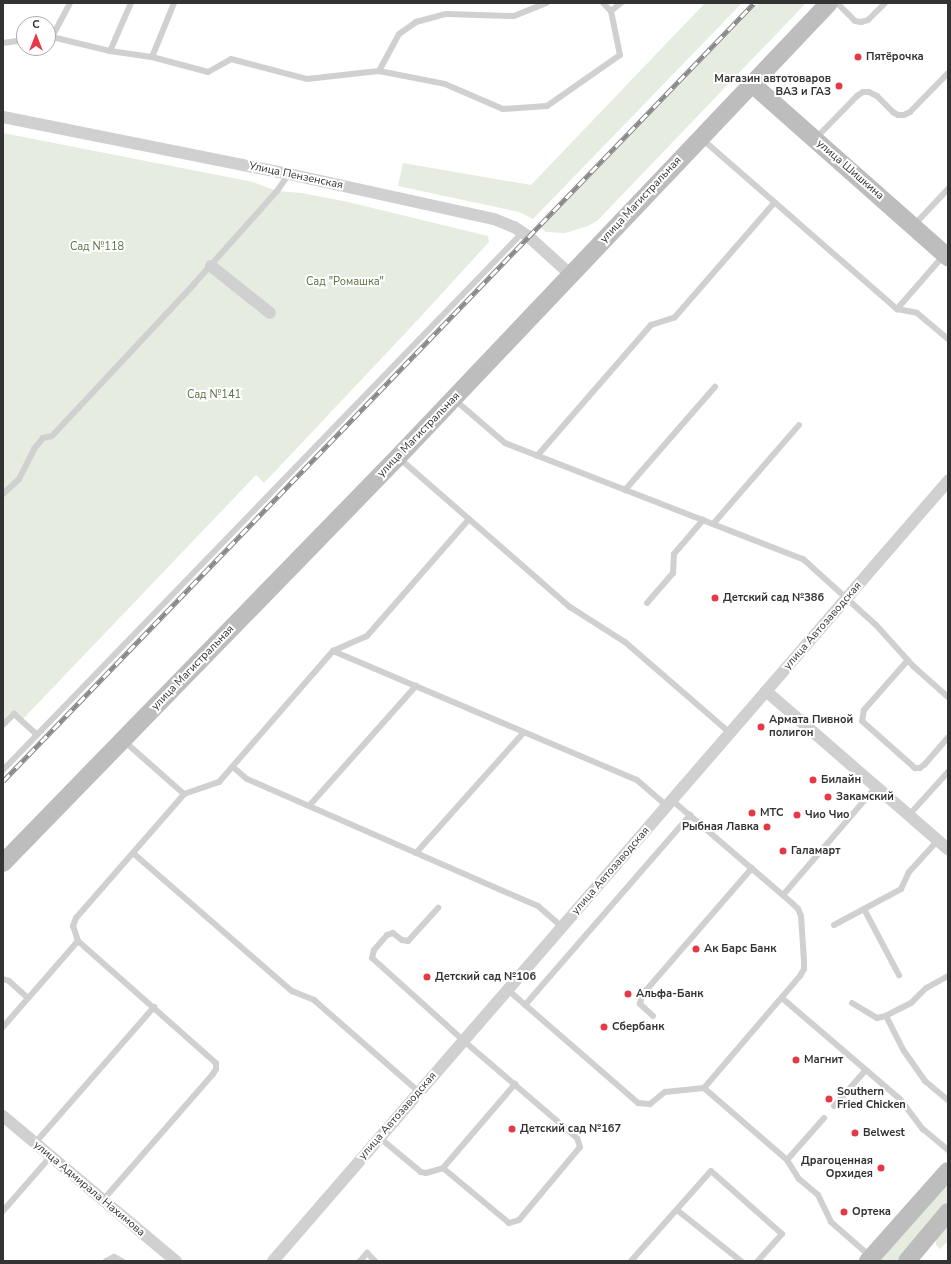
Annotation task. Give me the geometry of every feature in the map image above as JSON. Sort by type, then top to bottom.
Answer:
[{"type":"main road","name":"улица Магистральная","points":[[3,863],[454,399],[751,83],[829,3]]},
{"type":"main road","name":"улица Шишкина","points":[[751,83],[946,255]]},
{"type":"main road","points":[[869,1259],[948,1171]]},
{"type":"main road","points":[[907,1261],[948,1212]]},
{"type":"street","name":"Улица Пензенская","points":[[3,116],[289,174],[494,219],[504,222],[523,232],[571,275]]},
{"type":"street","points":[[211,266],[270,313]]},
{"type":"street","name":"улица Автозаводская","points":[[273,1261],[948,481]]},
{"type":"street","points":[[766,691],[948,849]]},
{"type":"street","name":"улица Адмирала Нахимова","points":[[3,1116],[174,1261]]},
{"type":"lane","points":[[56,27],[70,3]]},
{"type":"lane","points":[[110,51],[131,3]]},
{"type":"lane","points":[[152,57],[174,3]]},
{"type":"lane","points":[[379,71],[399,34],[416,22],[446,14],[514,16],[546,3]]},
{"type":"lane","points":[[56,38],[110,51],[152,57],[208,72],[231,60],[308,79],[379,71],[445,84],[503,108],[547,106],[620,55],[611,11],[603,3]]},
{"type":"lane","points":[[611,11],[621,3]]},
{"type":"lane","points":[[837,3],[855,21],[861,22],[868,20],[885,3]]},
{"type":"lane","points":[[3,43],[16,41]]},
{"type":"lane","points":[[815,139],[857,96],[863,92],[868,92],[877,96],[898,115],[904,115],[910,112],[948,73]]},
{"type":"lane","points":[[700,138],[897,309],[917,313],[948,339]]},
{"type":"lane","points":[[3,494],[19,479],[34,449],[43,438],[52,436],[211,266],[277,191],[289,174]]},
{"type":"lane","points":[[913,226],[948,189]]},
{"type":"lane","points":[[537,456],[651,325],[675,317],[774,202]]},
{"type":"lane","points":[[3,770],[523,232]]},
{"type":"lane","points":[[897,309],[946,255]]},
{"type":"lane","points":[[625,490],[714,387]]},
{"type":"lane","points":[[454,399],[505,443],[804,559],[889,637],[908,660],[948,697]]},
{"type":"lane","points":[[713,524],[800,425]]},
{"type":"lane","points":[[398,457],[570,607],[625,642],[730,733]]},
{"type":"lane","points":[[103,1200],[213,1074],[216,1069],[216,1063],[78,941],[73,926],[74,922],[184,794],[219,782],[333,651],[367,636],[469,519]]},
{"type":"lane","points":[[647,603],[673,572],[674,554],[677,549],[703,520]]},
{"type":"lane","points":[[333,651],[637,780],[690,815],[798,908],[801,916],[804,969],[800,976],[704,1088],[665,1092],[650,1104],[638,1103],[508,990]]},
{"type":"lane","points":[[908,660],[864,710],[862,721],[915,768],[920,768],[925,764],[948,738]]},
{"type":"lane","points":[[309,806],[416,686]]},
{"type":"lane","points":[[3,725],[14,714],[37,735]]},
{"type":"lane","points":[[416,853],[524,732]]},
{"type":"lane","points":[[122,740],[184,794]]},
{"type":"lane","points":[[232,767],[247,779],[538,906],[562,927]]},
{"type":"lane","points":[[909,815],[948,772]]},
{"type":"lane","points":[[783,895],[876,787]]},
{"type":"lane","points":[[525,1005],[690,815]]},
{"type":"lane","points":[[834,925],[901,889],[909,872],[938,840]]},
{"type":"lane","points":[[133,853],[292,991],[314,1000],[419,1092]]},
{"type":"lane","points":[[653,1016],[640,1004],[642,996],[752,868]]},
{"type":"lane","points":[[438,908],[408,941],[402,940],[393,934],[387,935],[374,950],[372,958],[464,1041],[577,1138],[580,1143],[578,1151],[519,1220],[509,1223],[443,1168]]},
{"type":"lane","points":[[864,909],[899,976]]},
{"type":"lane","points":[[3,1027],[78,941]]},
{"type":"lane","points":[[852,1003],[877,1018],[886,1016],[911,1003],[926,988],[948,976]]},
{"type":"lane","points":[[3,979],[9,981],[28,998]]},
{"type":"lane","points":[[782,998],[900,1099],[923,1129],[948,1150]]},
{"type":"lane","points":[[35,1144],[154,1007]]},
{"type":"lane","points":[[886,1016],[904,1051],[925,1081],[948,1100]]},
{"type":"lane","points":[[834,1106],[866,1070]]},
{"type":"lane","points":[[380,1138],[421,1172],[443,1168],[515,1084]]},
{"type":"lane","points":[[704,1088],[787,1160],[800,1179],[818,1196],[831,1222],[869,1259]]},
{"type":"lane","points":[[787,1160],[824,1118]]},
{"type":"lane","points":[[3,1211],[51,1156]]},
{"type":"lane","points":[[631,1261],[711,1171],[782,1234],[758,1261]]},
{"type":"lane","points":[[677,1210],[741,1261]]},
{"type":"lane","points":[[360,1261],[367,1253],[375,1261]]},
{"type":"lane","points":[[106,1261],[114,1257],[122,1261]]},
{"type":"green space","points":[[705,3],[742,3],[533,219],[519,212],[398,186],[403,163],[531,185]]},
{"type":"green space","points":[[759,3],[806,3],[598,220],[588,226],[565,233],[546,232],[541,228]]},
{"type":"green space","points":[[3,133],[253,182],[277,191],[302,193],[348,202],[488,236],[489,242],[264,483],[256,475],[21,721],[14,714],[3,725]]},
{"type":"green space","points":[[948,1180],[948,1201],[896,1261],[878,1261]]},
{"type":"green space","points":[[948,1222],[948,1241],[940,1249],[936,1245],[936,1239]]},
{"type":"railway","points":[[3,781],[754,3]]},
{"type":"place","name":"Пятёрочка","points":[[858,57]]},
{"type":"place","name":"Магазин автотоваров ВАЗ и ГАЗ","points":[[839,86]]},
{"type":"place","name":"Детский сад №386","points":[[715,598]]},
{"type":"place","name":"Армата Пивной полигон","points":[[761,727]]},
{"type":"place","name":"Билайн","points":[[813,780]]},
{"type":"place","name":"Закамский","points":[[828,797]]},
{"type":"place","name":"МТС","points":[[752,813]]},
{"type":"place","name":"Чио Чио","points":[[797,815]]},
{"type":"place","name":"Рыбная Лавка","points":[[767,827]]},
{"type":"place","name":"Галамарт","points":[[783,851]]},
{"type":"place","name":"Ак Барс Банк","points":[[696,949]]},
{"type":"place","name":"Детский сад №106","points":[[427,977]]},
{"type":"place","name":"Альфа-Банк","points":[[628,994]]},
{"type":"place","name":"Сбербанк","points":[[604,1027]]},
{"type":"place","name":"Магнит","points":[[796,1060]]},
{"type":"place","name":"Southern Fried Chicken","points":[[829,1099]]},
{"type":"place","name":"Детский сад №167","points":[[512,1129]]},
{"type":"place","name":"Belwest","points":[[855,1133]]},
{"type":"place","name":"Драгоценная Орхидея","points":[[881,1168]]},
{"type":"place","name":"Ортека","points":[[844,1212]]},
{"type":"park label","name":"Сад №118","points":[[97,247]]},
{"type":"park label","name":"Сад \"Ромашка\"","points":[[345,282]]},
{"type":"park label","name":"Сад №141","points":[[214,395]]}]
